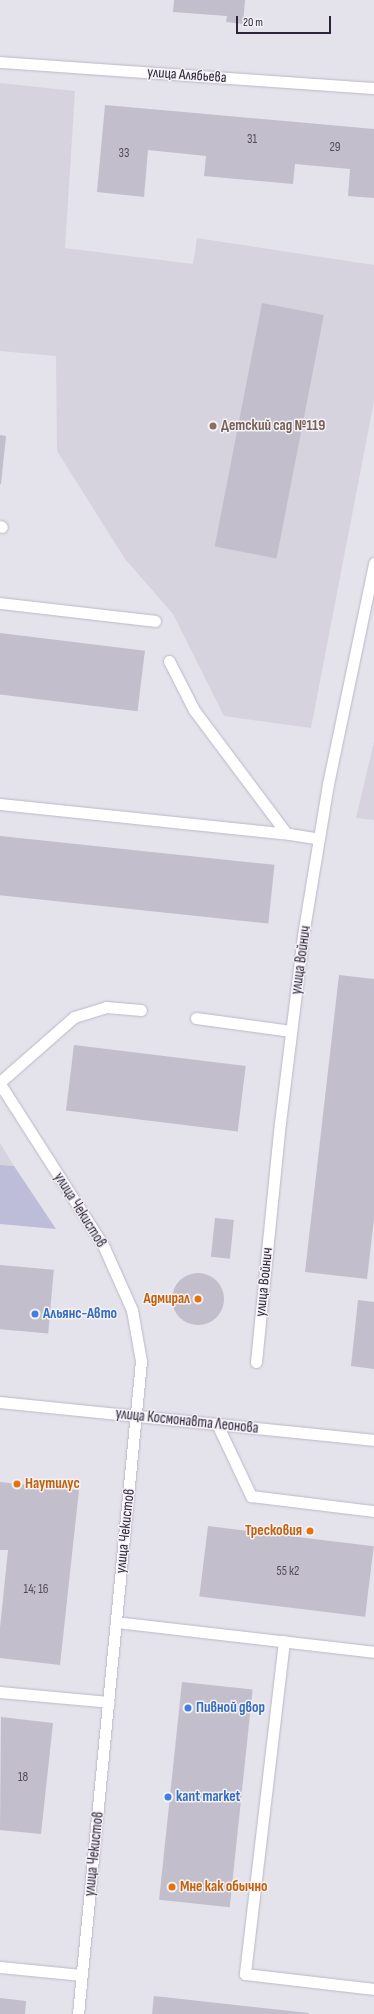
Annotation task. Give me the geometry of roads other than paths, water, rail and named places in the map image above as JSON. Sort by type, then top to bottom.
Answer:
[{"type":"street","name":"улица Алябьева","points":[[0,62],[374,88]]},
{"type":"street","name":"улица Войнич","points":[[256,1362],[291,1031],[319,839],[328,784],[374,563]]},
{"type":"street","points":[[0,603],[155,621]]},
{"type":"street","points":[[169,662],[194,710],[286,833]]},
{"type":"street","points":[[0,804],[286,833],[319,839]]},
{"type":"street","points":[[0,1083],[74,1017],[106,1007],[140,1010]]},
{"type":"street","points":[[196,1018],[291,1031]]},
{"type":"street","name":"улица Чекистов","points":[[0,1083],[103,1245],[129,1302],[141,1361],[137,1416],[78,2014]]},
{"type":"street","name":"улица Космонавта Леонова","points":[[0,1402],[374,1440]]},
{"type":"street","points":[[217,1424],[251,1496],[374,1511]]},
{"type":"street","points":[[116,1622],[374,1652]]},
{"type":"street","points":[[284,1641],[245,1974],[374,1989]]},
{"type":"street","points":[[0,1692],[108,1702]]},
{"type":"street","points":[[0,1967],[82,1975]]},
{"type":"place","name":"Детский сад №119","points":[[213,426]]},
{"type":"place","name":"Адмирал","points":[[198,1299]]},
{"type":"place","name":"Альянс-Авто","points":[[35,1314]]},
{"type":"place","name":"Наутилус","points":[[17,1484]]},
{"type":"place","name":"Тресковия","points":[[310,1531]]},
{"type":"place","name":"Пивной двор","points":[[188,1708]]},
{"type":"place","name":"kant market","points":[[168,1797]]},
{"type":"place","name":"Мне как обычно","points":[[172,1887]]}]
